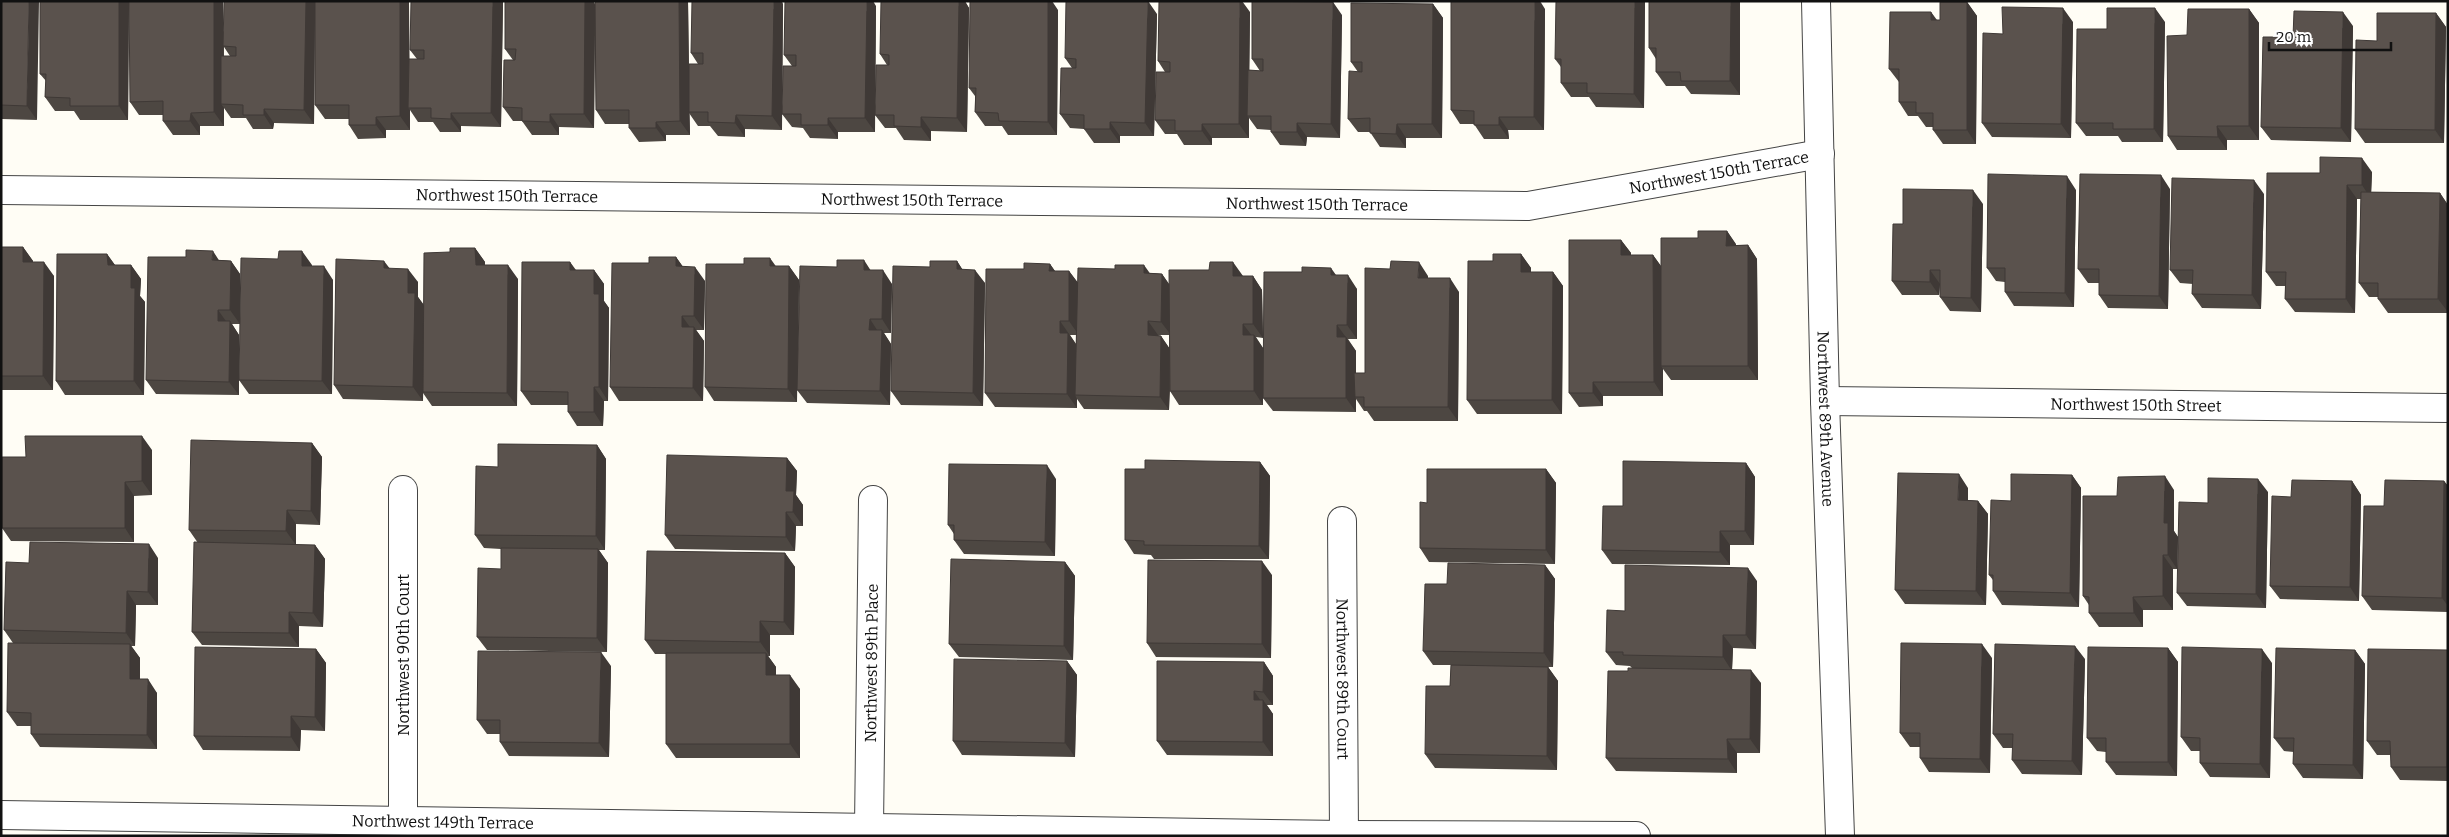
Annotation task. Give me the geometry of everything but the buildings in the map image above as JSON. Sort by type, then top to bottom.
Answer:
[{"type":"street","name":"Northwest 89th Avenue","points":[[1816,1],[1824,401],[1840,836]]},
{"type":"street","name":"Northwest 150th Terrace","points":[[1,190],[1528,206],[1820,154]]},
{"type":"street","name":"Northwest 150th Street","points":[[1824,401],[2448,408]]},
{"type":"street","name":"Northwest 90th Court","points":[[402,820],[403,490]]},
{"type":"street","name":"Northwest 89th Place","points":[[869,827],[873,500]]},
{"type":"street","name":"Northwest 89th Court","points":[[1342,521],[1344,835]]},
{"type":"street","name":"Northwest 149th Terrace","points":[[1,815],[1344,835],[1636,836]]}]
